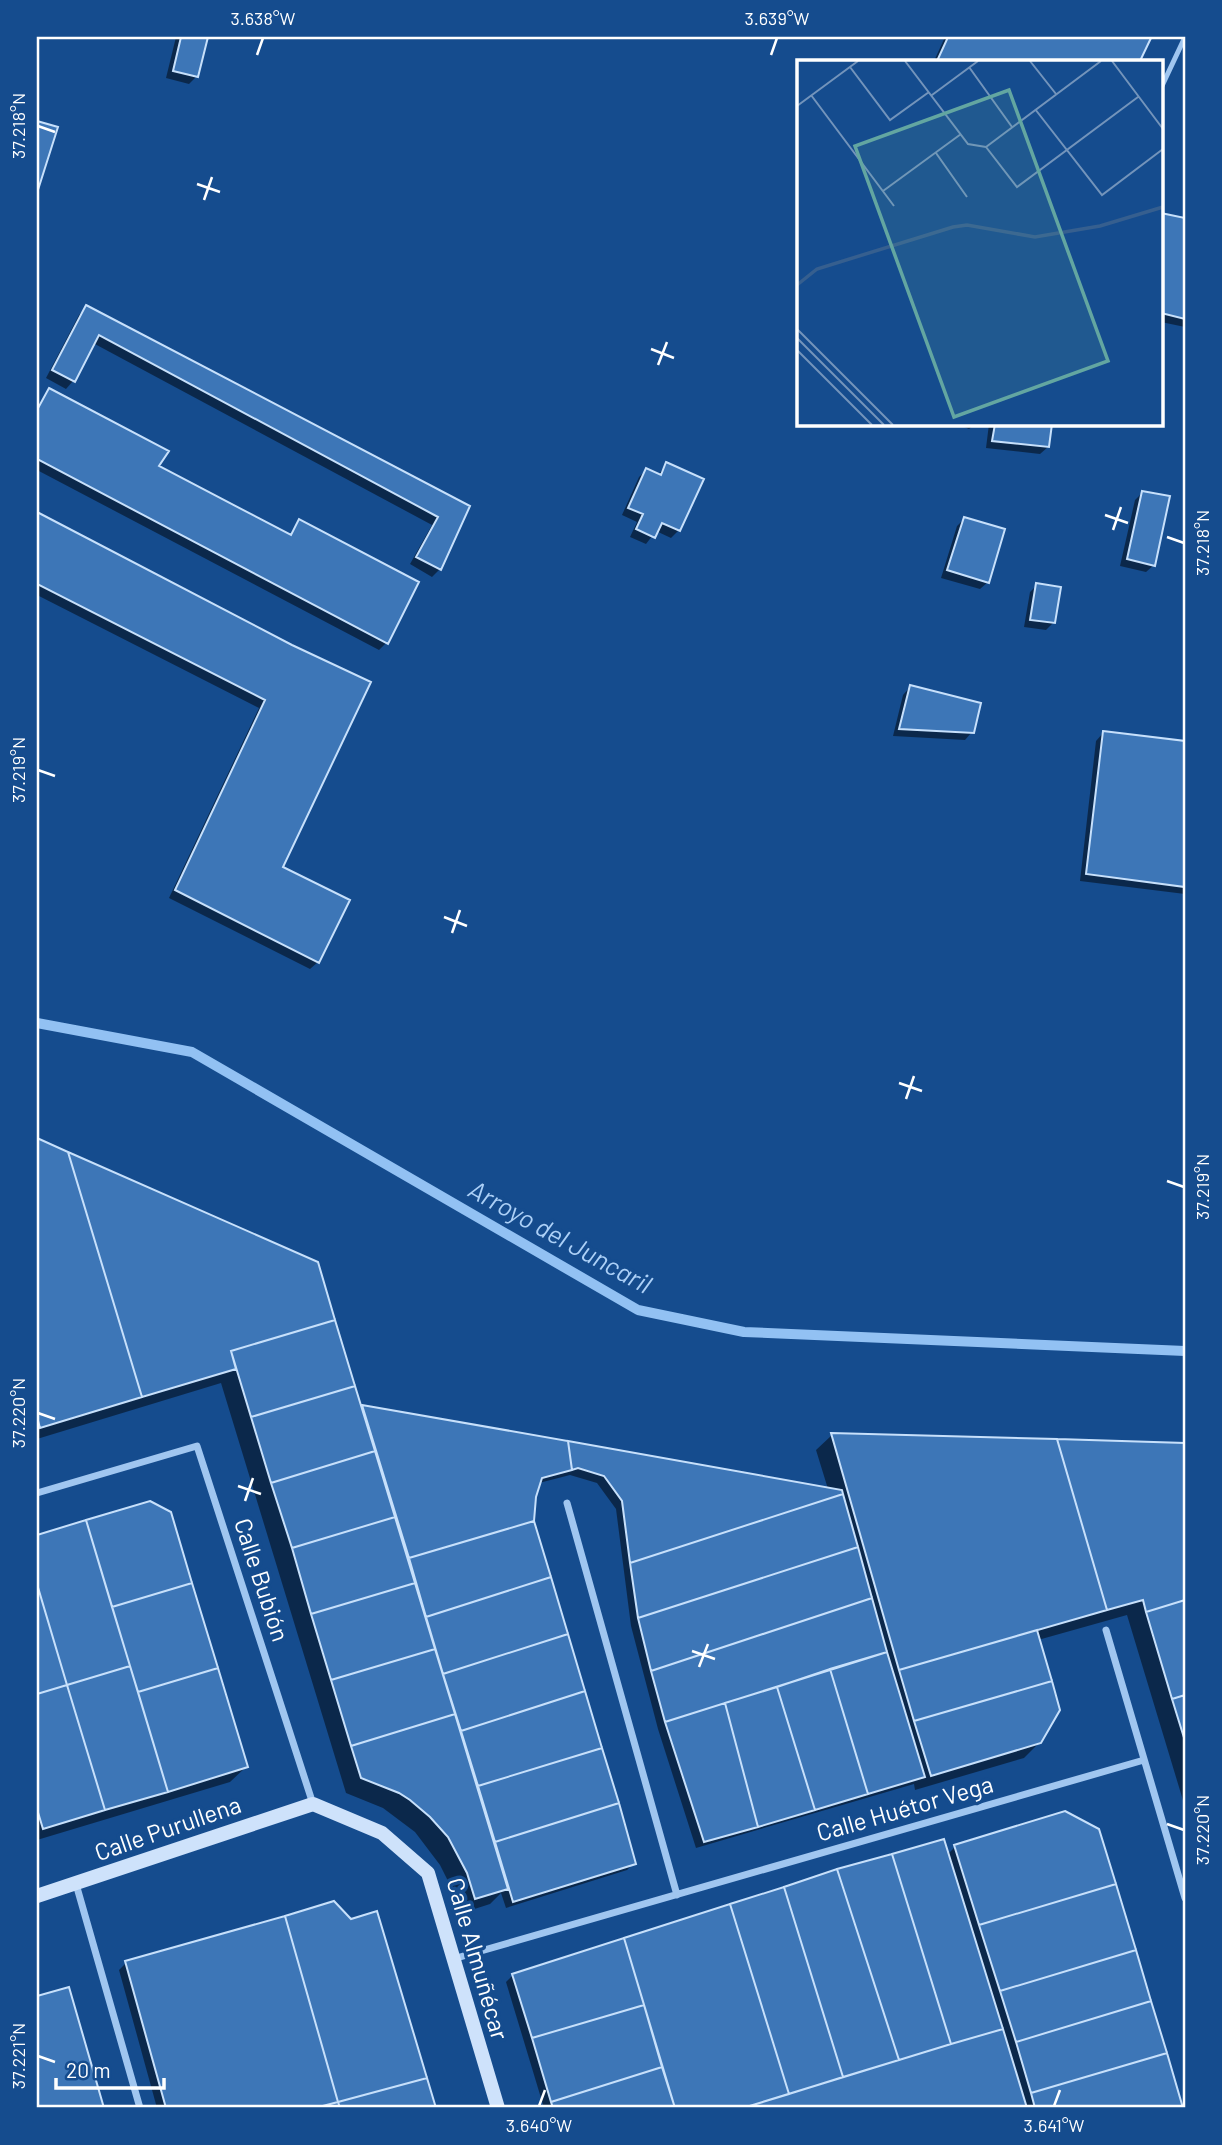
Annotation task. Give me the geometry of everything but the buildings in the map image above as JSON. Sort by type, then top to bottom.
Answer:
[{"type":"street","name":"Calle Bubión","points":[[37,1493],[197,1446],[313,1804]]},
{"type":"street","points":[[567,1503],[677,1895]]},
{"type":"street","points":[[1106,1630],[1185,1898]]},
{"type":"street","name":"Calle Huétor Vega","points":[[453,1959],[1144,1760]]},
{"type":"street","name":"Calle Purullena","points":[[37,1896],[313,1804]]},
{"type":"street","name":"Calle Almuñécar","points":[[313,1804],[382,1833],[428,1874],[498,2108]]},
{"type":"street","points":[[76,1884],[140,2108]]},
{"type":"lane","points":[[1162,86],[1185,37]]},
{"type":"waterway","name":"Arroyo del Juncaril","points":[[37,1023],[192,1052],[638,1310],[744,1332],[1185,1351]]}]
